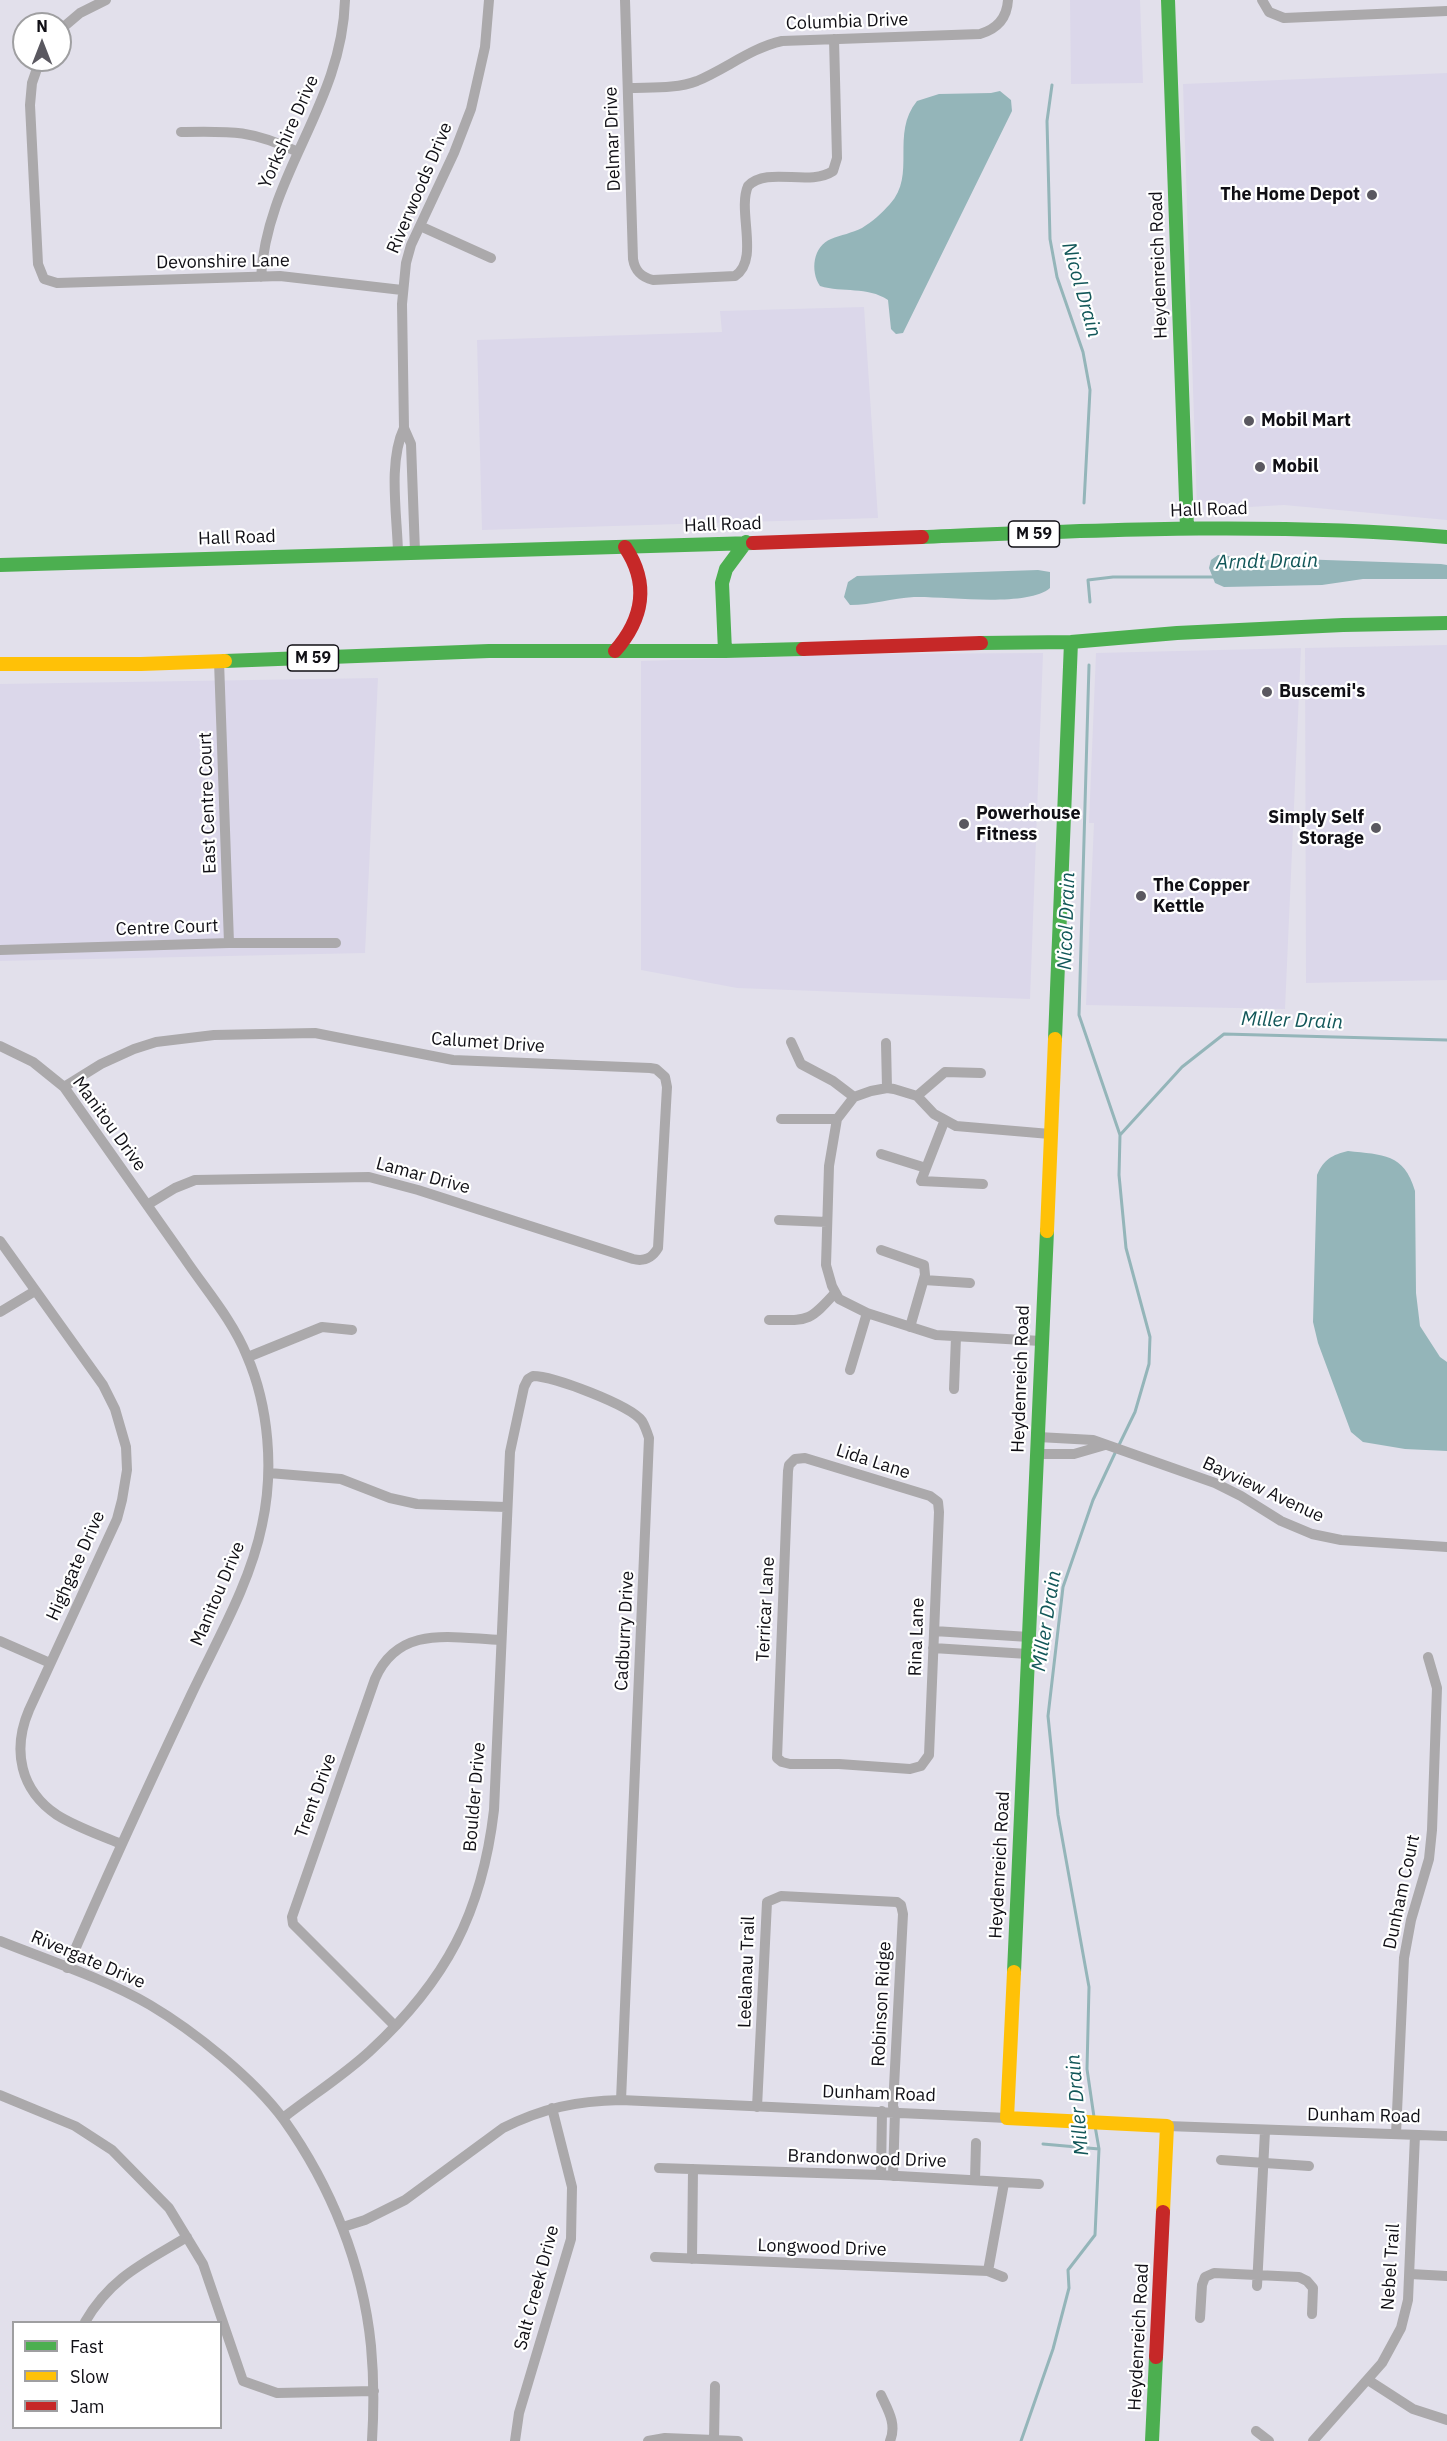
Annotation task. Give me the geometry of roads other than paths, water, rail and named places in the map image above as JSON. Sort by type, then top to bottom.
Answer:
[{"type":"main road","name":"Heydenreich Road","points":[[1168,0],[1187,528]]},
{"type":"main road","name":"Hall Road","points":[[0,565],[178,557],[625,547],[746,542],[827,542],[1187,528],[1308,527],[1378,530],[1447,537]]},
{"type":"main road","points":[[726,651],[722,584],[726,569],[746,542]]},
{"type":"main road","points":[[615,651],[634,627],[640,609],[639,572],[625,547]]},
{"type":"main road","name":"M 59","points":[[0,664],[219,662],[489,651],[726,651],[1071,642],[1177,633],[1342,625],[1447,623]]},
{"type":"main road","name":"Heydenreich Road","points":[[1007,2118],[1067,791],[1071,642]]},
{"type":"main road","name":"Dunham Road","points":[[1007,2118],[1167,2126]]},
{"type":"main road","name":"Heydenreich Road","points":[[1152,2441],[1167,2126]]},
{"type":"street","points":[[72,20],[80,13],[106,0]]},
{"type":"street","name":"Yorkshire Drive","points":[[261,277],[270,221],[298,152],[318,112],[335,67],[345,0]]},
{"type":"street","name":"Riverwoods Drive","points":[[415,552],[411,444],[404,428],[402,290],[406,263],[420,226],[454,153],[471,109],[483,57],[489,0]]},
{"type":"street","name":"Delmar Drive","points":[[625,0],[633,259],[634,266],[641,275],[653,280],[735,276],[740,273],[746,262],[745,199],[748,186],[759,179],[820,177],[833,171],[837,158],[834,39]]},
{"type":"street","name":"Columbia Drive","points":[[628,88],[686,85],[782,40],[980,34],[995,28],[1001,21],[1005,15],[1008,0]]},
{"type":"street","points":[[1262,0],[1269,12],[1284,18],[1447,11]]},
{"type":"street","name":"Devonshire Lane","points":[[36,72],[32,83],[30,113],[38,264],[44,279],[57,283],[303,277],[402,290]]},
{"type":"street","points":[[181,132],[242,132],[267,139],[298,152]]},
{"type":"street","points":[[420,226],[491,258]]},
{"type":"street","name":"Riverwoods Drive","points":[[398,552],[395,472],[397,443],[404,428]]},
{"type":"street","points":[[395,472],[412,472]]},
{"type":"street","name":"East Centre Court","points":[[219,662],[229,943]]},
{"type":"street","name":"Centre Court","points":[[0,950],[229,943],[336,943]]},
{"type":"street","name":"Calumet Drive","points":[[64,1086],[101,1064],[156,1042],[214,1035],[315,1032],[441,1059],[656,1069],[665,1077],[667,1087],[659,1242],[658,1248],[651,1257]]},
{"type":"street","points":[[791,1042],[801,1064],[833,1081],[854,1097]]},
{"type":"street","points":[[886,1042],[887,1088]]},
{"type":"street","name":"Manitou Drive","points":[[0,1046],[33,1062],[64,1086],[215,1300],[248,1357],[262,1406],[269,1473],[262,1526],[246,1578],[121,1844],[67,1968]]},
{"type":"street","points":[[916,1096],[945,1072],[981,1073]]},
{"type":"street","points":[[1041,1341],[936,1335],[846,1304],[835,1293],[826,1265],[829,1166],[837,1119],[854,1097],[887,1088],[916,1096],[944,1122],[967,1129],[1050,1134]]},
{"type":"street","points":[[780,1119],[837,1119]]},
{"type":"street","points":[[944,1122],[921,1181],[983,1184]]},
{"type":"street","points":[[881,1154],[926,1168]]},
{"type":"street","name":"Lamar Drive","points":[[147,1205],[175,1188],[195,1180],[369,1177],[418,1190],[633,1259],[651,1257]]},
{"type":"street","points":[[779,1220],[827,1222]]},
{"type":"street","name":"Highgate Drive","points":[[0,1240],[102,1384],[115,1409],[122,1431],[126,1459],[125,1486],[117,1520],[24,1722],[20,1751],[24,1773],[36,1796],[59,1816],[121,1844]]},
{"type":"street","points":[[881,1250],[924,1265],[924,1280],[910,1327]]},
{"type":"street","points":[[924,1280],[970,1283]]},
{"type":"street","points":[[0,1312],[35,1291]]},
{"type":"street","points":[[768,1320],[799,1320],[812,1317],[835,1293]]},
{"type":"street","points":[[850,1370],[867,1313]]},
{"type":"street","points":[[248,1357],[322,1328],[352,1330]]},
{"type":"street","points":[[954,1389],[956,1337]]},
{"type":"street","name":"Cadburry Drive","points":[[506,1508],[510,1452],[524,1387],[528,1379],[533,1376],[551,1379],[623,1406],[641,1420],[649,1438],[649,1464],[621,2100]]},
{"type":"street","name":"Bayview Avenue","points":[[1038,1437],[1086,1438],[1215,1483],[1281,1521],[1312,1534],[1341,1540],[1447,1547]]},
{"type":"street","points":[[1037,1454],[1074,1454],[1106,1445]]},
{"type":"street","name":"Lida Lane","points":[[792,1461],[800,1457],[805,1458],[930,1497],[938,1502],[939,1507]]},
{"type":"street","name":"Terricar Lane","points":[[792,1461],[788,1471],[777,1758],[790,1764],[839,1764],[910,1769],[921,1766]]},
{"type":"street","points":[[269,1473],[341,1479],[390,1498],[417,1504],[506,1508]]},
{"type":"street","name":"Rina Lane","points":[[921,1766],[929,1755],[939,1507]]},
{"type":"street","name":"Boulder Drive","points":[[283,2118],[368,2053],[421,1999],[456,1944],[470,1917],[490,1844],[494,1810],[506,1508]]},
{"type":"street","points":[[934,1631],[1029,1637]]},
{"type":"street","name":"Trent Drive","points":[[395,2026],[293,1924],[292,1917],[375,1679],[385,1661],[404,1644],[418,1639],[501,1640]]},
{"type":"street","points":[[0,1641],[50,1663]]},
{"type":"street","points":[[933,1648],[1028,1654]]},
{"type":"street","name":"Dunham Court","points":[[1396,2134],[1404,1958],[1411,1920],[1429,1858],[1433,1821],[1437,1688],[1428,1657]]},
{"type":"street","name":"Leelanau Trail","points":[[757,2107],[767,1902],[781,1896],[893,1901],[901,1905]]},
{"type":"street","name":"Robinson Ridge","points":[[894,2176],[895,2112],[893,2106],[903,1921],[901,1905]]},
{"type":"street","name":"Rivergate Drive","points":[[0,1941],[124,1991],[152,2007],[191,2033],[241,2074],[283,2118],[308,2157],[343,2227],[359,2278],[368,2322],[374,2391],[372,2441]]},
{"type":"street","points":[[1,2099],[75,2126],[112,2150],[158,2194],[177,2218],[203,2264],[235,2364],[243,2381],[277,2393],[374,2391]]},
{"type":"street","name":"Dunham Road","points":[[343,2227],[365,2220],[405,2200],[503,2128],[552,2108],[588,2101],[621,2100],[1007,2118]]},
{"type":"street","name":"Salt Creek Drive","points":[[515,2441],[519,2413],[571,2238],[572,2187],[552,2108]]},
{"type":"street","points":[[881,2175],[882,2111]]},
{"type":"street","name":"Dunham Road","points":[[1167,2126],[1447,2136]]},
{"type":"street","points":[[1257,2281],[1265,2131]]},
{"type":"street","name":"Nebel Trail","points":[[1313,2441],[1368,2380],[1391,2349],[1401,2328],[1407,2308],[1410,2274],[1415,2135]]},
{"type":"street","points":[[975,2180],[976,2144]]},
{"type":"street","points":[[1221,2160],[1309,2166]]},
{"type":"street","name":"Brandonwood Drive","points":[[659,2168],[881,2175],[1039,2184]]},
{"type":"street","points":[[692,2259],[693,2169]]},
{"type":"street","points":[[988,2271],[1004,2183]]},
{"type":"street","points":[[86,2321],[96,2303],[114,2283],[187,2237]]},
{"type":"street","name":"Longwood Drive","points":[[655,2257],[988,2271],[1003,2277]]},
{"type":"street","points":[[1200,2318],[1202,2285],[1205,2277],[1214,2273],[1257,2281],[1299,2277],[1307,2280],[1313,2288],[1312,2314]]},
{"type":"street","points":[[1410,2274],[1447,2276]]},
{"type":"street","points":[[1368,2380],[1413,2409],[1447,2420]]},
{"type":"street","points":[[714,2440],[715,2386]]},
{"type":"street","points":[[881,2395],[892,2417],[891,2439]]},
{"type":"street","points":[[1256,2431],[1269,2441]]},
{"type":"street","points":[[648,2441],[665,2438],[738,2441]]},
{"type":"water","points":[[1000,91],[1011,100],[1012,111],[903,333],[896,334],[891,329],[888,300],[863,291],[820,286],[814,266],[820,247],[831,239],[866,226],[890,204],[898,193],[902,180],[905,127],[909,114],[917,101],[939,94]]},
{"type":"water","points":[[1218,555],[1264,560],[1441,564],[1447,565],[1447,579],[1363,579],[1322,585],[1224,587],[1215,583],[1209,568],[1211,560]]},
{"type":"water","points":[[1038,570],[1050,572],[1050,588],[1039,594],[1023,598],[985,600],[914,597],[850,605],[844,597],[848,582],[857,576]]},
{"type":"water","points":[[1348,1151],[1390,1158],[1405,1169],[1415,1191],[1416,1293],[1420,1326],[1440,1357],[1447,1362],[1447,1451],[1405,1449],[1363,1442],[1351,1432],[1318,1343],[1313,1322],[1317,1175],[1329,1158]]},
{"type":"waterway","name":"Nicol Drain","points":[[1052,85],[1047,121],[1050,239],[1057,277],[1083,352],[1090,390],[1084,503]]},
{"type":"waterway","name":"Arndt Drain","points":[[1090,602],[1088,580],[1113,577],[1214,577]]},
{"type":"waterway","name":"Nicol Drain","points":[[1089,665],[1079,1015],[1120,1135],[1119,1175],[1126,1248],[1150,1337],[1149,1364],[1135,1412],[1119,1445]]},
{"type":"waterway","name":"Miller Drain","points":[[1120,1135],[1182,1067],[1224,1034],[1447,1040]]},
{"type":"waterway","name":"Miller Drain","points":[[1094,2117],[1087,2069],[1089,1987],[1058,1815],[1048,1716],[1063,1587],[1093,1500],[1116,1451]]},
{"type":"waterway","name":"Miller Drain","points":[[1021,2441],[1053,2349],[1069,2288],[1068,2270],[1095,2235],[1099,2149],[1095,2126]]},
{"type":"waterway","points":[[1043,2144],[1099,2149]]},
{"type":"place","name":"The Home Depot","points":[[1372,195]]},
{"type":"place","name":"Mobil Mart","points":[[1249,421]]},
{"type":"place","name":"Mobil","points":[[1260,467]]},
{"type":"place","name":"Buscemi's","points":[[1267,692]]},
{"type":"place","name":"Powerhouse Fitness","points":[[964,824]]},
{"type":"place","name":"Simply Self Storage","points":[[1376,828]]},
{"type":"place","name":"The Copper Kettle","points":[[1141,896]]}]
